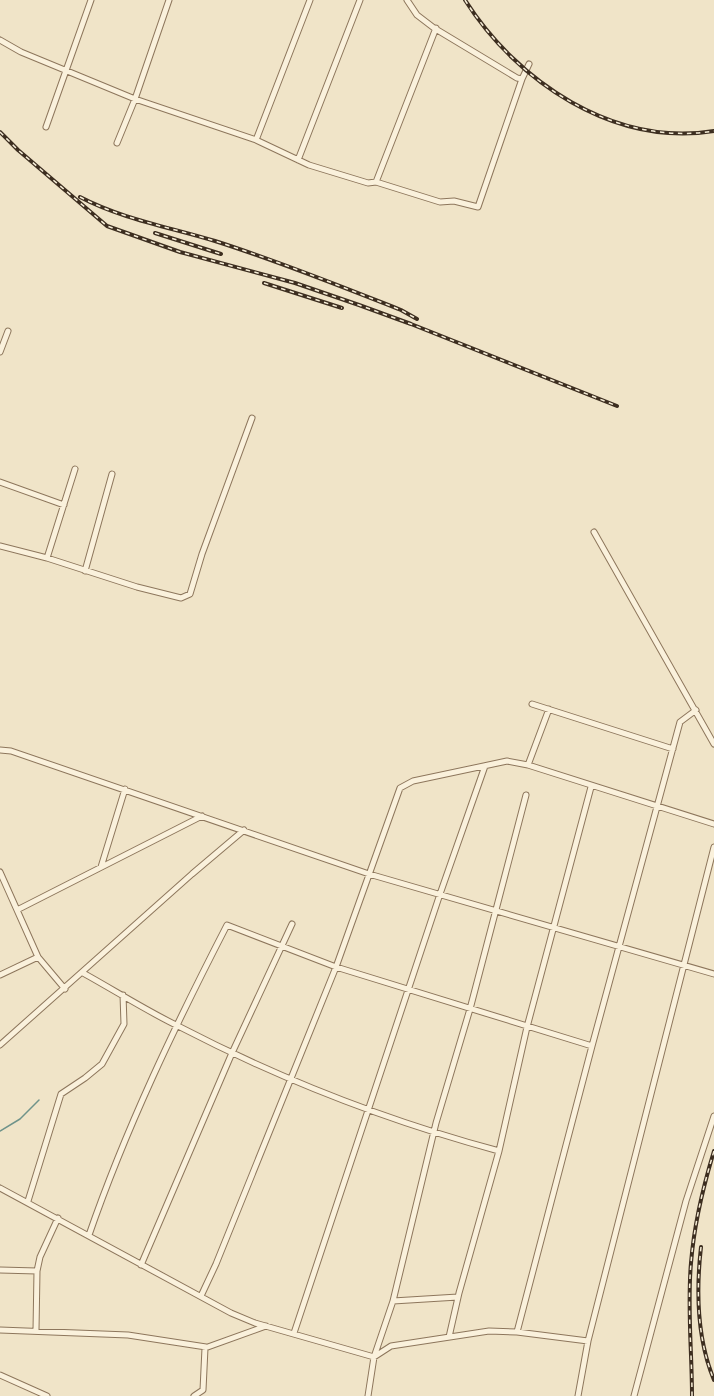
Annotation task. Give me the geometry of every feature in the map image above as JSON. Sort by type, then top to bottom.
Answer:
[{"type":"street","points":[[46,127],[91,0]]},
{"type":"street","points":[[117,143],[135,99],[169,0]]},
{"type":"street","points":[[256,140],[310,0]]},
{"type":"street","points":[[298,160],[360,0]]},
{"type":"street","points":[[407,0],[417,15],[522,79]]},
{"type":"street","points":[[376,182],[436,28]]},
{"type":"street","points":[[0,40],[21,52],[135,99],[256,140],[298,160],[368,183],[376,182],[440,202],[454,201],[478,207],[529,64]]},
{"type":"street","points":[[0,352],[8,331]]},
{"type":"street","points":[[0,546],[181,598],[190,594],[202,554],[252,418]]},
{"type":"street","points":[[46,558],[75,469]]},
{"type":"street","points":[[86,571],[112,474]]},
{"type":"street","points":[[0,482],[64,505]]},
{"type":"street","points":[[594,532],[714,744]]},
{"type":"street","points":[[532,704],[673,749]]},
{"type":"street","points":[[528,765],[549,709]]},
{"type":"street","points":[[517,1332],[680,723],[696,710]]},
{"type":"street","points":[[0,750],[11,751],[125,789],[369,874],[714,974]]},
{"type":"street","points":[[201,1296],[336,967],[400,788],[413,781],[507,762],[528,765],[591,787],[714,824]]},
{"type":"street","points":[[294,1334],[408,989],[485,766]]},
{"type":"street","points":[[449,1337],[499,1151],[527,1027],[591,787]]},
{"type":"street","points":[[101,867],[125,789]]},
{"type":"street","points":[[368,1396],[374,1356],[393,1301],[434,1134],[470,1009],[526,795]]},
{"type":"street","points":[[17,910],[202,816]]},
{"type":"street","points":[[0,1045],[244,830]]},
{"type":"street","points":[[578,1396],[588,1341],[714,847]]},
{"type":"street","points":[[0,872],[38,957],[65,988]]},
{"type":"street","points":[[141,1265],[232,1053],[292,924]]},
{"type":"street","points":[[89,1235],[109,1178],[176,1025],[227,925],[336,967],[592,1046]]},
{"type":"street","points":[[0,975],[38,957]]},
{"type":"street","points":[[83,973],[176,1025],[290,1079],[434,1134],[499,1151]]},
{"type":"street","points":[[28,1201],[61,1094],[102,1064],[124,1024],[123,995]]},
{"type":"street","points":[[634,1396],[686,1202],[714,1116]]},
{"type":"street","points":[[0,1188],[28,1201],[231,1313],[266,1326],[374,1356],[392,1346],[489,1331],[517,1332],[588,1341]]},
{"type":"street","points":[[36,1330],[37,1271],[40,1257],[58,1218]]},
{"type":"street","points":[[0,1270],[37,1271]]},
{"type":"street","points":[[393,1301],[458,1297]]},
{"type":"street","points":[[0,1330],[128,1335],[206,1347],[266,1326]]},
{"type":"street","points":[[206,1347],[203,1390],[209,1396]]},
{"type":"street","points":[[0,1375],[47,1396]]},
{"type":"street","points":[[194,1396],[203,1390]]},
{"type":"waterway","points":[[0,1131],[20,1119],[39,1100]]},
{"type":"railway","points":[[465,0],[487,30],[512,57],[540,82],[572,102],[605,118],[640,129],[677,133],[714,131]]},
{"type":"railway","points":[[0,132],[107,226],[180,252],[295,283],[359,305],[617,406]]},
{"type":"railway","points":[[80,197],[129,217],[215,241],[285,265],[401,310],[417,319]]},
{"type":"railway","points":[[155,233],[221,254]]},
{"type":"railway","points":[[264,283],[342,308]]},
{"type":"railway","points":[[692,1396],[691,1263],[694,1235],[714,1151]]},
{"type":"railway","points":[[701,1247],[699,1315],[704,1348],[714,1380]]}]
